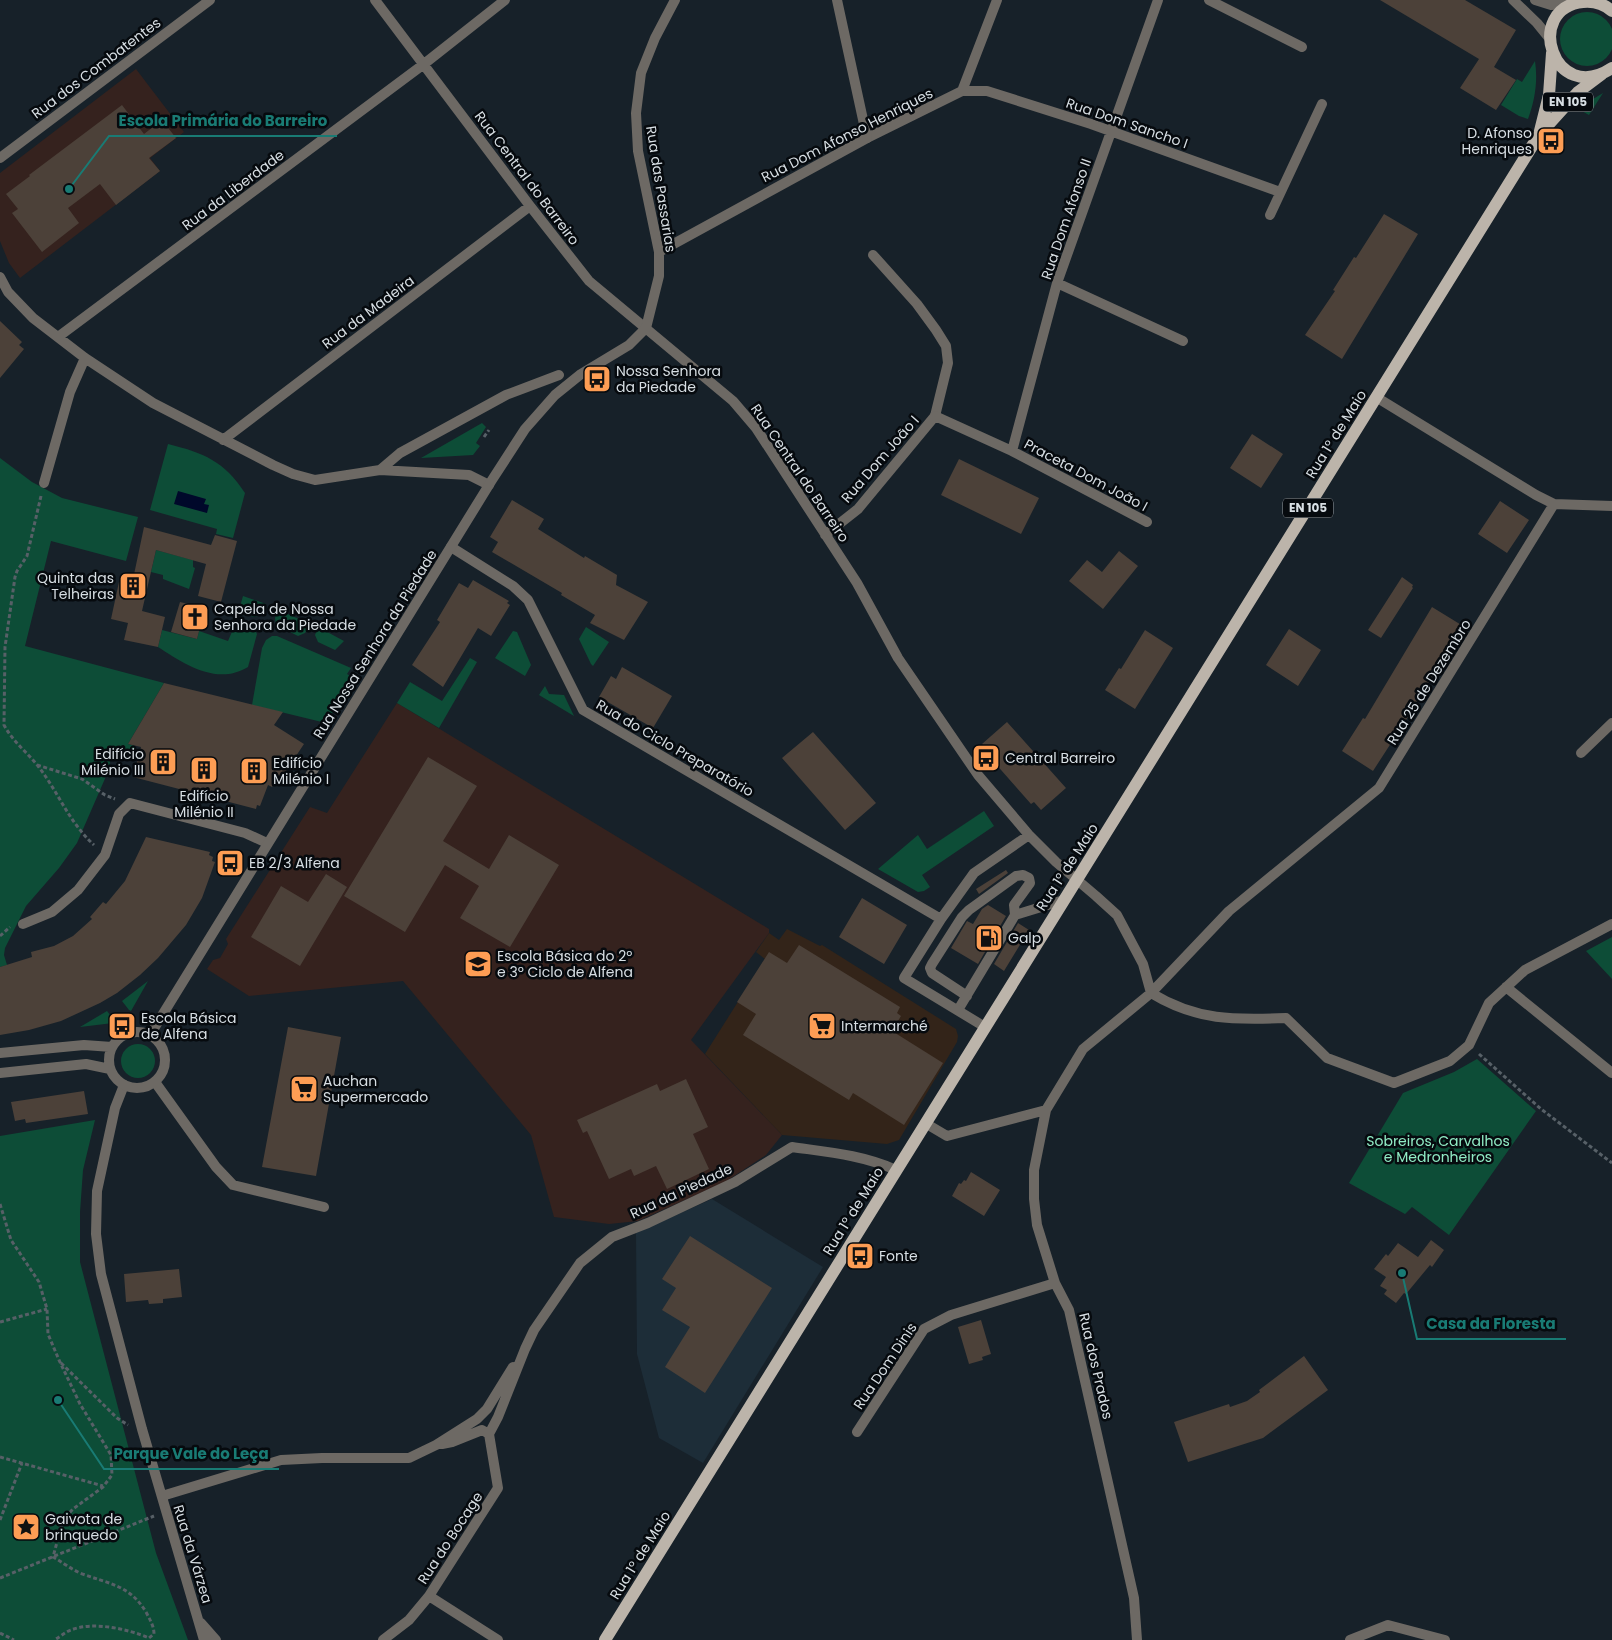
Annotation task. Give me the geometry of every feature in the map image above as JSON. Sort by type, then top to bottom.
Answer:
[{"type":"main road","points":[[1573,4],[1589,1],[1599,3],[1612,11]]},
{"type":"main road","name":"EN 105","points":[[1573,4],[1556,18],[1551,28],[1552,53],[1558,64],[1578,76],[1590,77],[1609,70]]},
{"type":"main road","name":"Rua 1º de Maio","points":[[1539,135],[1549,95],[1552,53]]},
{"type":"main road","name":"Rua 1º de Maio","points":[[605,1640],[1539,135],[1578,92],[1609,70]]},
{"type":"street","name":"Rua dos Combatentes","points":[[0,158],[210,0]]},
{"type":"street","name":"Rua Central do Barreiro","points":[[375,0],[589,281],[733,401],[756,428],[857,583],[898,658],[978,775],[1029,835],[1056,862],[1117,915],[1143,964],[1150,993]]},
{"type":"street","name":"Rua da Liberdade","points":[[58,338],[424,64],[505,0]]},
{"type":"street","name":"Rua das Passarias","points":[[646,328],[659,276],[659,252],[638,151],[636,113],[642,73],[655,38],[675,0]]},
{"type":"street","points":[[837,0],[867,138]]},
{"type":"street","points":[[962,91],[997,0]]},
{"type":"street","name":"Rua Dom Afonso II","points":[[1012,451],[1057,283],[1158,0]]},
{"type":"street","points":[[1210,0],[1302,47]]},
{"type":"street","points":[[1513,0],[1537,23],[1550,39]]},
{"type":"street","points":[[1536,0],[1551,5],[1573,4]]},
{"type":"street","name":"Rua Dom Afonso Henriques","points":[[659,252],[867,138],[962,91]]},
{"type":"street","name":"Rua Dom Sancho I","points":[[962,91],[987,91],[1111,130],[1280,192]]},
{"type":"street","points":[[1270,215],[1322,104]]},
{"type":"street","name":"Rua da Madeira","points":[[223,440],[530,206]]},
{"type":"street","points":[[873,255],[917,304],[946,346],[948,363],[935,416]]},
{"type":"street","points":[[0,277],[8,292],[33,318],[85,358],[153,403],[293,474],[315,480],[380,470],[469,474],[489,484]]},
{"type":"street","points":[[1057,283],[1184,341]]},
{"type":"street","name":"Rua Nossa Senhora da Piedade","points":[[150,1035],[489,484],[525,429],[554,395],[581,374],[629,345],[646,328]]},
{"type":"street","points":[[44,483],[70,392],[85,358]]},
{"type":"street","points":[[380,470],[400,453],[506,395],[559,375]]},
{"type":"street","points":[[1376,397],[1536,495],[1554,504],[1612,506]]},
{"type":"street","name":"Rua Dom João I","points":[[825,535],[858,508],[935,416],[1012,451]]},
{"type":"street","name":"Praceta Dom João I","points":[[1012,451],[1147,522]]},
{"type":"street","name":"Rua 25 de Dezembro","points":[[1150,993],[1229,911],[1379,788],[1554,504]]},
{"type":"street","name":"Rua do Ciclo Preparatório","points":[[451,547],[513,586],[528,600],[584,710],[941,919]]},
{"type":"street","points":[[1581,752],[1612,723]]},
{"type":"street","points":[[23,924],[44,916],[59,907],[78,890],[105,854],[119,814],[127,804],[133,803],[245,833],[267,843]]},
{"type":"street","points":[[986,1027],[904,978],[941,919],[974,873],[1029,835]]},
{"type":"street","points":[[958,1010],[967,996],[1015,915],[1014,905],[1030,883],[1029,878],[1023,875],[1016,876],[969,910],[962,917],[930,968],[932,973],[967,996]]},
{"type":"street","points":[[1015,915],[1064,900]]},
{"type":"street","points":[[1150,993],[1169,1004],[1215,1018],[1234,1020],[1286,1018],[1327,1058],[1394,1083],[1450,1061],[1469,1046],[1489,1003],[1525,970],[1612,924]]},
{"type":"street","points":[[1506,987],[1612,1073]]},
{"type":"street","name":"Rua dos Prados","points":[[1138,1640],[1134,1598],[1069,1310],[1055,1283],[1038,1224],[1034,1199],[1034,1170],[1046,1110],[1084,1049],[1150,993]]},
{"type":"street","points":[[140,1032],[150,1035],[159,1042],[164,1052],[165,1063],[162,1073],[155,1082],[146,1087],[134,1088],[124,1085],[115,1078],[110,1069],[109,1058],[112,1047],[119,1038],[129,1033],[140,1032]]},
{"type":"street","points":[[0,1053],[84,1044],[112,1047]]},
{"type":"street","points":[[0,1073],[86,1064],[110,1069]]},
{"type":"street","points":[[155,1082],[216,1167],[233,1185],[324,1207]]},
{"type":"street","points":[[124,1085],[115,1108],[97,1191],[96,1234],[101,1274],[142,1429],[162,1496],[281,1460],[409,1458],[436,1445],[477,1418],[487,1409],[497,1390],[525,1349]]},
{"type":"street","points":[[925,1122],[947,1136],[1046,1110]]},
{"type":"street","name":"Rua da Piedade","points":[[525,1349],[534,1330],[580,1263],[612,1237],[648,1223],[735,1182],[792,1147],[862,1158],[878,1162],[896,1170]]},
{"type":"street","name":"Rua Dom Dinis","points":[[857,1432],[924,1330],[951,1315],[1055,1283]]},
{"type":"street","points":[[436,1445],[452,1442],[482,1430],[489,1434],[498,1417],[525,1349]]},
{"type":"street","name":"Rua do Bocage","points":[[383,1640],[410,1620],[429,1596],[498,1488],[489,1434]]},
{"type":"street","name":"Rua da Várzea","points":[[162,1496],[204,1640]]},
{"type":"street","points":[[429,1596],[498,1640]]},
{"type":"street","name":"Rua da Várzea","points":[[199,1621],[216,1640]]},
{"type":"street","points":[[1350,1640],[1388,1625],[1445,1640]]},
{"type":"path","points":[[484,438],[489,430]]},
{"type":"path","points":[[44,483],[27,556],[15,577],[5,647],[4,725],[8,734],[37,765],[52,786],[65,810],[84,835],[105,854]]},
{"type":"path","points":[[37,765],[82,779],[105,795],[127,804]]},
{"type":"path","points":[[1469,1046],[1541,1109],[1612,1163]]},
{"type":"path","points":[[0,1204],[11,1240],[39,1282],[47,1309],[48,1334],[59,1360],[80,1404],[111,1456],[112,1475],[103,1486],[73,1509],[63,1520],[53,1557]]},
{"type":"path","points":[[0,1322],[47,1309]]},
{"type":"path","points":[[59,1360],[117,1418],[131,1427],[142,1429]]},
{"type":"path","points":[[0,1457],[103,1486]]},
{"type":"path","points":[[0,1520],[22,1463]]},
{"type":"path","points":[[0,1578],[166,1511]]},
{"type":"path","points":[[53,1557],[79,1572],[116,1584],[130,1592],[145,1610],[154,1627],[154,1634],[149,1638],[138,1633],[115,1628],[89,1626],[72,1630],[54,1640]]},
{"type":"path","points":[[0,1633],[14,1640]]},
{"type":"shaded area","points":[[136,69],[184,132],[150,158],[160,171],[20,278],[9,263],[0,241],[0,173]]},
{"type":"shaded area","name":"Escola Básica do 2º e 3º Ciclo de Alfena","points":[[397,703],[769,929],[769,933],[691,1040],[782,1135],[766,1155],[725,1182],[638,1221],[609,1224],[554,1217],[531,1135],[403,981],[249,996],[207,969],[213,960],[220,958],[228,944],[226,939],[310,807],[327,813]]},
{"type":"shaded area","points":[[787,929],[820,946],[822,945],[956,1029],[957,1042],[899,1140],[887,1144],[782,1135],[705,1054],[765,959],[756,952],[769,933],[779,940]]},
{"type":"shaded area","points":[[712,1199],[823,1267],[703,1463],[659,1438],[637,1354],[636,1233]]},
{"type":"green space","points":[[1587,12],[1597,14],[1606,20],[1612,29],[1614,39],[1612,49],[1606,58],[1597,64],[1587,66],[1577,64],[1568,58],[1562,49],[1560,39],[1562,29],[1568,20],[1577,14]]},
{"type":"green space","points":[[1535,61],[1535,90],[1528,119],[1501,105],[1517,79],[1522,82]]},
{"type":"green space","points":[[1603,93],[1589,115],[1580,110],[1588,102]]},
{"type":"green space","points":[[482,423],[486,427],[476,443],[480,446],[473,455],[421,458]]},
{"type":"green space","points":[[168,444],[203,455],[212,460],[229,473],[245,493],[233,538],[216,534],[217,529],[150,510]]},
{"type":"green space","points":[[0,458],[32,482],[62,498],[138,517],[126,561],[51,541],[25,646],[164,683],[128,744],[135,746],[132,755],[113,751],[107,774],[77,843],[59,868],[26,906],[5,948],[4,955],[7,965],[0,967]]},
{"type":"green space","points":[[156,550],[193,560],[193,567],[195,568],[189,589],[163,579],[163,575],[151,572]]},
{"type":"green space","points":[[243,596],[266,604],[263,615],[253,617],[239,610]]},
{"type":"green space","points":[[278,610],[311,624],[305,633],[298,636],[276,625],[275,618]]},
{"type":"green space","points":[[237,620],[254,628],[257,634],[248,667],[236,672],[213,674],[201,671],[158,647],[162,630],[197,639],[199,631],[228,641]]},
{"type":"green space","points":[[318,627],[344,641],[335,650],[318,642],[315,635]]},
{"type":"green space","points":[[586,627],[609,642],[593,666],[579,639]]},
{"type":"green space","points":[[513,631],[517,632],[531,665],[525,676],[495,658]]},
{"type":"green space","points":[[272,636],[277,636],[351,668],[347,674],[354,678],[326,723],[252,705],[262,648],[266,640]]},
{"type":"green space","points":[[470,658],[477,662],[439,728],[397,703],[410,682],[442,701]]},
{"type":"green space","points":[[545,686],[549,694],[564,695],[574,716],[539,695]]},
{"type":"green space","points":[[984,811],[994,826],[922,875],[930,887],[924,891],[918,892],[878,869],[918,835],[927,849]]},
{"type":"green space","points":[[1612,937],[1612,979],[1586,951]]},
{"type":"green space","points":[[148,981],[131,1011],[129,1010],[122,1001]]},
{"type":"green space","points":[[107,1011],[114,1020],[113,1023],[80,1027]]},
{"type":"green space","points":[[138,1044],[145,1045],[150,1049],[154,1054],[154,1068],[150,1073],[145,1077],[138,1078],[131,1077],[126,1073],[122,1068],[121,1061],[122,1054],[126,1049],[131,1045]]},
{"type":"green space","name":"Sobreiros, Carvalhos e Medronheiros","points":[[1477,1059],[1536,1111],[1449,1235],[1412,1207],[1405,1214],[1349,1183],[1403,1093],[1454,1072]]},
{"type":"green space","points":[[95,1120],[83,1170],[80,1212],[80,1262],[156,1553],[188,1640],[0,1640],[0,1136]]},
{"type":"water","points":[[178,491],[206,499],[204,504],[209,505],[207,513],[174,504]]},
{"type":"building","points":[[1380,0],[1465,0],[1516,30],[1494,67],[1516,80],[1496,110],[1460,88],[1479,59]]},
{"type":"building","points":[[122,105],[144,134],[162,120],[176,138],[149,158],[160,171],[116,205],[100,184],[68,208],[79,223],[42,252],[12,213],[18,209],[6,194]]},
{"type":"building","points":[[1384,214],[1418,234],[1342,359],[1305,335],[1335,291],[1333,290],[1354,257],[1356,258]]},
{"type":"building","points":[[0,321],[22,342],[19,345],[24,349],[0,378]]},
{"type":"building","points":[[1252,434],[1283,454],[1261,488],[1230,468]]},
{"type":"building","points":[[959,459],[1039,498],[1021,534],[941,495]]},
{"type":"building","points":[[512,500],[544,519],[538,529],[584,558],[585,556],[617,575],[616,585],[648,602],[624,640],[590,623],[595,615],[561,595],[562,593],[492,552],[498,542],[490,537]]},
{"type":"building","points":[[1500,501],[1529,520],[1507,553],[1478,534]]},
{"type":"building","name":"Quinta das Telheiras","points":[[144,527],[211,545],[215,535],[237,541],[221,602],[198,596],[206,564],[156,550],[142,611],[165,617],[158,647],[124,640],[128,623],[111,619],[119,582],[132,584]]},
{"type":"building","points":[[1119,551],[1138,566],[1103,609],[1069,581],[1087,560],[1102,572]]},
{"type":"building","points":[[1402,577],[1413,585],[1413,588],[1381,638],[1368,630]]},
{"type":"building","points":[[473,580],[509,601],[507,603],[510,605],[491,636],[478,628],[443,687],[412,665],[440,622],[437,620],[459,583],[468,588]]},
{"type":"building","points":[[180,602],[205,608],[197,639],[171,632]]},
{"type":"building","points":[[1432,607],[1463,626],[1373,771],[1342,751],[1363,718],[1365,719]]},
{"type":"building","points":[[1289,629],[1321,650],[1298,686],[1266,665]]},
{"type":"building","points":[[1145,630],[1173,648],[1135,709],[1105,690],[1119,668],[1121,669]]},
{"type":"building","points":[[622,667],[672,696],[653,728],[599,697],[611,676],[616,679]]},
{"type":"building","points":[[164,683],[283,712],[274,725],[304,744],[278,783],[275,782],[272,787],[268,785],[260,806],[257,805],[256,809],[133,777],[141,747],[128,744]]},
{"type":"building","points":[[1007,722],[1066,788],[1041,810],[1034,802],[1031,804],[987,754],[989,751],[982,744]]},
{"type":"building","points":[[813,732],[876,803],[845,830],[782,758]]},
{"type":"building","points":[[428,757],[477,786],[443,841],[489,869],[509,835],[559,865],[510,947],[460,918],[479,886],[445,865],[405,932],[344,896]]},
{"type":"building","points":[[146,837],[210,852],[209,855],[213,857],[212,861],[215,862],[202,898],[186,925],[158,958],[117,993],[61,1021],[29,1030],[0,1035],[0,967],[32,957],[31,952],[54,946],[73,936],[92,919],[90,917],[103,902],[106,904],[125,881]]},
{"type":"building","points":[[1006,870],[1008,873],[979,894],[976,889]]},
{"type":"building","points":[[326,874],[347,887],[300,966],[251,937],[281,886],[308,902]]},
{"type":"building","points":[[862,898],[907,925],[884,964],[839,937]]},
{"type":"building","points":[[988,905],[1006,916],[978,964],[951,948],[967,921],[973,924],[982,909]]},
{"type":"building","points":[[1018,923],[1029,930],[1004,971],[994,964]]},
{"type":"building","name":"Intermarché","points":[[799,945],[900,1007],[897,1013],[901,1016],[892,1031],[943,1063],[904,1125],[853,1093],[849,1100],[743,1035],[756,1014],[737,1002],[769,952],[787,963]]},
{"type":"building","name":"Auchan Supermercado","points":[[288,1027],[341,1037],[316,1176],[262,1167]]},
{"type":"building","points":[[686,1079],[708,1127],[693,1134],[709,1169],[667,1189],[656,1166],[634,1176],[631,1169],[609,1179],[587,1131],[583,1133],[577,1120],[657,1084],[660,1091]]},
{"type":"building","points":[[84,1091],[88,1114],[26,1123],[25,1119],[15,1121],[11,1102]]},
{"type":"building","points":[[971,1172],[1000,1190],[984,1216],[952,1196],[959,1183],[961,1184],[964,1180],[966,1181]]},
{"type":"building","points":[[690,1236],[772,1288],[705,1393],[665,1367],[690,1327],[662,1310],[676,1288],[662,1279]]},
{"type":"building","points":[[1431,1240],[1444,1250],[1432,1267],[1430,1265],[1396,1303],[1384,1294],[1387,1290],[1380,1286],[1386,1277],[1374,1269],[1398,1243],[1418,1257]]},
{"type":"building","points":[[179,1269],[182,1297],[163,1299],[163,1303],[149,1304],[148,1300],[126,1302],[124,1274]]},
{"type":"building","points":[[981,1320],[991,1354],[982,1357],[983,1360],[969,1364],[958,1327]]},
{"type":"building","points":[[1304,1356],[1328,1390],[1263,1438],[1188,1462],[1174,1422],[1229,1404],[1230,1407],[1247,1401]]},
{"type":"place","name":"D. Afonso Henriques","points":[[1551,141]]},
{"type":"place","name":"Escola Primária do Barreiro","points":[[69,189]]},
{"type":"place","name":"Nossa Senhora da Piedade","points":[[597,379]]},
{"type":"place","name":"Quinta das Telheiras","points":[[133,586]]},
{"type":"place","name":"Capela de Nossa Senhora da Piedade","points":[[195,617]]},
{"type":"place","name":"Central Barreiro","points":[[986,758]]},
{"type":"place","name":"Edifício Milénio III","points":[[163,762]]},
{"type":"place","name":"Edifício Milénio II","points":[[204,770]]},
{"type":"place","name":"Edifício Milénio I","points":[[254,771]]},
{"type":"place","name":"EB 2/3 Alfena","points":[[230,863]]},
{"type":"place","name":"Galp","points":[[989,938]]},
{"type":"place","name":"Escola Básica do 2º e 3º Ciclo de Alfena","points":[[478,964]]},
{"type":"place","name":"Escola Básica de Alfena","points":[[122,1026]]},
{"type":"place","name":"Intermarché","points":[[822,1026]]},
{"type":"place","name":"Auchan Supermercado","points":[[304,1089]]},
{"type":"place","name":"Fonte","points":[[860,1256]]},
{"type":"place","name":"Casa da Floresta","points":[[1402,1273]]},
{"type":"place","name":"Parque Vale do Leça","points":[[58,1400]]},
{"type":"place","name":"Gaivota de brinquedo","points":[[26,1527]]}]
